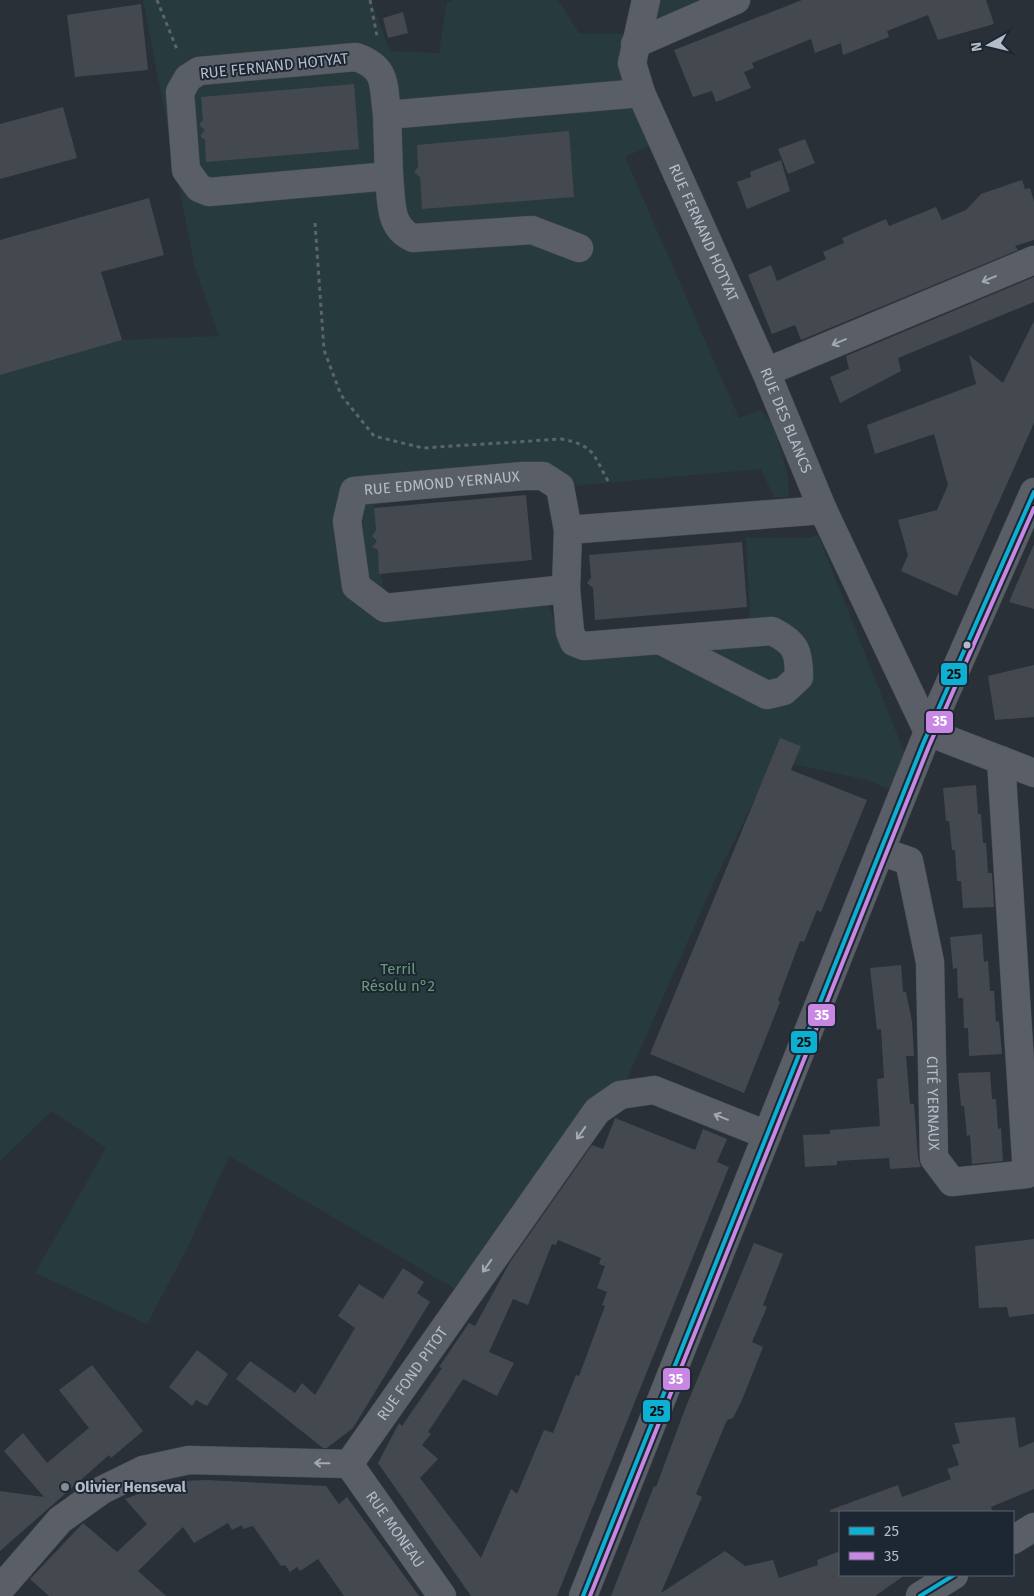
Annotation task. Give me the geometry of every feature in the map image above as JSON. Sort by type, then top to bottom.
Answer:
[{"type":"street","name":"RUE FERNAND HOTYAT","points":[[646,0],[632,63],[641,93],[766,372]]},
{"type":"street","points":[[635,44],[736,0]]},
{"type":"street","name":"RUE FERNAND HOTYAT","points":[[389,176],[209,192],[199,188],[186,170],[180,92],[188,78],[199,71],[356,57],[376,66],[381,75],[387,115],[389,176],[394,221],[402,233],[413,238],[532,230],[579,248]]},
{"type":"street","points":[[387,115],[641,93]]},
{"type":"street","name":"RUE DES BLANCS","points":[[928,732],[823,510],[766,372],[1034,260]]},
{"type":"street","name":"RUE EDMOND YERNAUX","points":[[566,590],[385,608],[356,586],[347,521],[354,491],[543,476],[560,486],[568,530],[566,590],[570,632],[574,642],[584,646],[660,640]]},
{"type":"street","points":[[583,1596],[928,732],[1034,492]]},
{"type":"street","points":[[568,530],[823,510]]},
{"type":"street","points":[[928,732],[1034,773]]},
{"type":"street","name":"CITÉ YERNAUX","points":[[880,851],[909,861],[930,962],[934,1158],[952,1182],[1027,1174],[1001,760]]},
{"type":"street","name":"RUE FOND PITOT","points":[[349,1464],[597,1110],[620,1096],[654,1090],[767,1135]]},
{"type":"street","points":[[0,1589],[60,1520],[102,1490],[143,1470],[190,1460],[349,1464]]},
{"type":"street","name":"RUE MONEAU","points":[[349,1464],[442,1596]]},
{"type":"street","points":[[1014,1539],[1034,1528]]},
{"type":"street","points":[[920,1596],[952,1576]]},
{"type":"path","points":[[157,0],[188,78]]},
{"type":"path","points":[[370,0],[379,43]]},
{"type":"path","points":[[315,222],[324,350],[340,395],[374,436],[423,448],[561,439],[581,443],[592,452],[608,481]]},
{"type":"green space","name":"Terril Résolu n°2","points":[[143,0],[371,0],[390,51],[439,53],[447,2],[453,0],[558,0],[579,33],[624,34],[651,145],[625,157],[739,418],[760,410],[773,424],[788,476],[789,497],[774,497],[761,469],[560,487],[536,484],[374,505],[385,608],[548,602],[558,633],[584,646],[750,619],[746,537],[807,538],[818,535],[905,754],[903,795],[867,780],[774,760],[714,882],[620,1095],[467,1296],[229,1156],[189,1245],[147,1324],[35,1273],[106,1148],[52,1111],[0,1161],[0,375],[122,340],[219,336],[194,264]]},
{"type":"green space","points":[[655,0],[716,0],[653,36]]},
{"type":"building","points":[[802,0],[986,0],[994,24],[938,40],[928,15],[887,31],[889,37],[843,55],[841,43],[815,53],[811,39],[752,63],[754,68],[744,72],[751,88],[716,102],[712,91],[693,97],[674,50]]},
{"type":"building","points":[[141,4],[148,70],[75,77],[67,15]]},
{"type":"building","points":[[403,12],[408,33],[388,38],[383,18]]},
{"type":"building","points":[[354,84],[359,149],[206,162],[205,140],[200,136],[205,130],[199,125],[203,120],[201,97]]},
{"type":"building","points":[[63,107],[77,158],[0,179],[0,124]]},
{"type":"building","points":[[569,131],[574,197],[422,209],[420,177],[414,172],[418,167],[417,145]]},
{"type":"building","points":[[805,139],[815,163],[788,174],[778,149]]},
{"type":"building","points":[[781,160],[790,191],[747,209],[737,182],[751,177],[750,172]]},
{"type":"building","points":[[1022,180],[1025,189],[1030,188],[1034,201],[1034,240],[1015,246],[1018,250],[801,340],[795,325],[772,334],[748,275],[771,265],[777,281],[826,259],[823,252],[844,243],[842,238],[886,219],[889,226],[936,207],[942,220],[966,210],[981,194]]},
{"type":"building","points":[[149,198],[164,255],[101,272],[122,340],[0,375],[0,240]]},
{"type":"building","points":[[1034,277],[1034,302],[898,358],[901,371],[840,403],[830,377],[849,369],[846,356]]},
{"type":"building","points":[[1034,321],[1034,423],[957,596],[901,571],[908,555],[898,520],[937,510],[948,485],[934,434],[875,454],[867,425],[976,384],[969,355],[1003,383]]},
{"type":"building","points":[[526,495],[532,560],[379,574],[378,550],[372,547],[377,541],[372,536],[376,530],[374,508]]},
{"type":"building","points":[[742,542],[747,607],[595,620],[593,588],[587,583],[591,578],[589,555]]},
{"type":"building","points":[[1034,544],[1034,609],[1009,602]]},
{"type":"building","points":[[1034,665],[1034,717],[995,720],[988,676]]},
{"type":"building","points":[[780,738],[801,746],[791,770],[867,800],[821,912],[817,910],[804,942],[800,941],[778,1000],[780,1002],[744,1093],[650,1054]]},
{"type":"building","points":[[976,785],[983,843],[986,843],[988,873],[992,873],[994,907],[963,908],[961,881],[957,881],[955,850],[952,850],[949,821],[946,821],[943,788]]},
{"type":"building","points":[[982,934],[984,962],[988,961],[990,991],[994,991],[996,1022],[999,1021],[1002,1054],[969,1056],[968,1028],[964,1028],[963,998],[958,998],[957,968],[953,969],[950,937]]},
{"type":"building","points":[[901,965],[903,992],[906,992],[912,1022],[914,1056],[906,1056],[910,1104],[914,1104],[918,1158],[921,1167],[890,1169],[889,1158],[837,1161],[837,1165],[805,1167],[803,1135],[830,1134],[830,1130],[880,1126],[877,1079],[884,1078],[881,1029],[877,1030],[870,968]]},
{"type":"building","points":[[990,1072],[992,1099],[996,1099],[998,1129],[1001,1128],[1003,1161],[972,1164],[970,1135],[967,1136],[964,1106],[961,1106],[958,1073]]},
{"type":"building","points":[[615,1118],[695,1150],[703,1129],[727,1139],[717,1162],[729,1167],[557,1596],[471,1596],[378,1463],[399,1423],[402,1426],[442,1368],[439,1367],[469,1323],[475,1326],[510,1262],[592,1145],[603,1149]],"holes":[[[558,1240],[601,1258],[599,1264],[605,1266],[597,1288],[607,1292],[602,1305],[605,1306],[579,1376],[576,1375],[553,1433],[544,1430],[517,1494],[511,1489],[481,1558],[420,1478],[438,1459],[422,1445],[431,1434],[428,1432],[463,1379],[497,1396],[514,1363],[489,1352],[513,1299],[528,1305],[552,1244],[556,1245]]]},
{"type":"building","points":[[1034,1239],[1034,1314],[1009,1317],[1007,1307],[979,1308],[975,1246]]},
{"type":"building","points":[[754,1243],[783,1254],[763,1305],[767,1307],[752,1342],[763,1347],[742,1400],[733,1418],[727,1420],[696,1494],[702,1497],[661,1593],[725,1551],[745,1566],[773,1560],[779,1578],[818,1565],[817,1560],[839,1551],[839,1576],[904,1576],[875,1596],[611,1596],[654,1486],[656,1487],[685,1409]]},
{"type":"building","points":[[403,1268],[424,1282],[417,1293],[430,1302],[353,1428],[327,1448],[323,1448],[236,1379],[250,1361],[295,1393],[302,1383],[315,1395],[355,1328],[338,1316],[359,1284],[383,1299]]},
{"type":"building","points":[[197,1350],[228,1374],[207,1406],[196,1400],[192,1406],[169,1387]]},
{"type":"building","points":[[92,1365],[143,1431],[111,1458],[109,1455],[0,1551],[0,1491],[44,1497],[4,1451],[23,1433],[47,1463],[89,1428],[59,1390]]},
{"type":"building","points":[[1015,1417],[1019,1448],[1034,1442],[1034,1489],[991,1507],[993,1511],[830,1512],[830,1510],[898,1485],[902,1497],[951,1479],[947,1469],[959,1465],[952,1445],[960,1443],[954,1423]]},
{"type":"building","points":[[206,1480],[326,1486],[339,1504],[347,1497],[419,1596],[344,1596],[318,1559],[300,1571],[297,1567],[290,1572],[285,1565],[281,1566],[253,1526],[243,1529],[242,1525],[232,1530],[228,1523],[194,1543],[183,1527],[138,1571],[166,1596],[49,1596],[30,1579],[83,1523],[117,1552],[147,1524],[125,1499],[161,1485],[183,1481]]},
{"type":"transit line","name":"25","points":[[583,1596],[923,744],[1034,492]]},
{"type":"transit line","name":"35","points":[[590,1596],[929,746],[1034,508]]},
{"type":"transit line","name":"25","points":[[920,1596],[952,1576]]},
{"type":"place","name":"Olivier Henseval","points":[[65,1487]]}]
